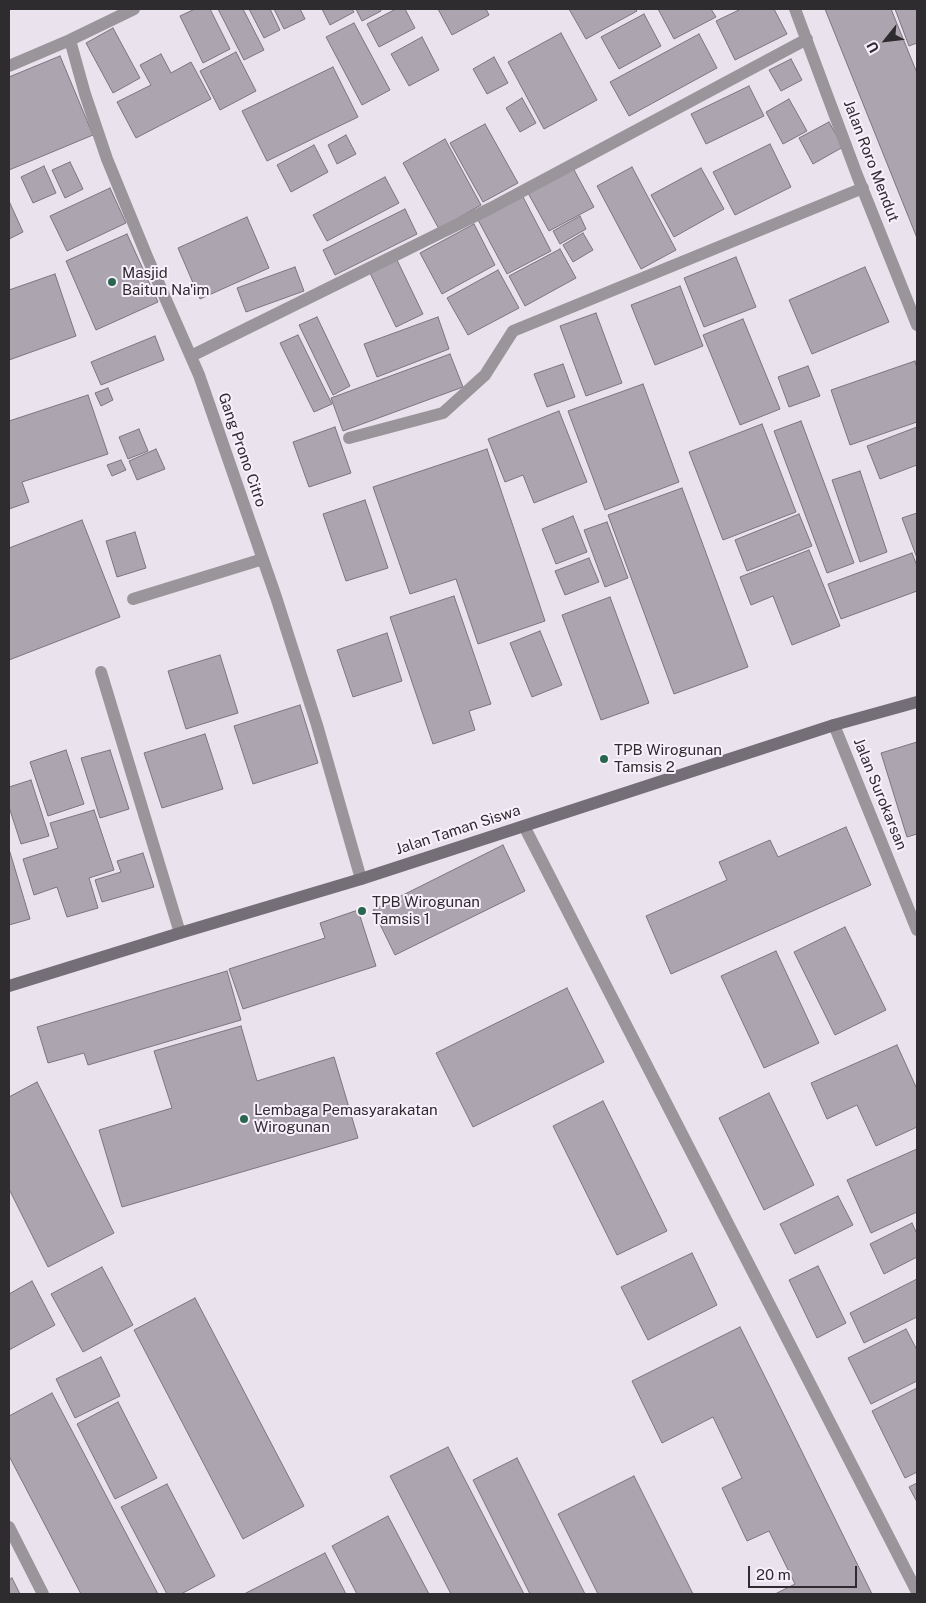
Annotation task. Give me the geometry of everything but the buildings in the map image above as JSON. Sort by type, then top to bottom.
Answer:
[{"type":"main road","name":"Jalan Taman Siswa","points":[[9,986],[180,932],[361,879],[834,726],[917,702]]},
{"type":"street","points":[[9,66],[70,40],[134,9]]},
{"type":"street","name":"Jalan Roro Mendut","points":[[795,9],[917,325]]},
{"type":"street","points":[[191,356],[491,208],[807,39]]},
{"type":"street","name":"Gang Prono Citro","points":[[70,40],[85,94],[107,159],[199,375],[263,560],[317,726],[361,879]]},
{"type":"street","points":[[349,438],[443,413],[485,375],[513,331],[863,188]]},
{"type":"street","points":[[133,599],[263,560]]},
{"type":"street","points":[[101,672],[180,932]]},
{"type":"street","name":"Jalan Surokarsan","points":[[834,726],[917,930]]},
{"type":"street","points":[[524,826],[917,1592]]},
{"type":"street","points":[[9,1528],[43,1594]]},
{"type":"place","name":"Masjid Baitun Na'im","points":[[112,282]]},
{"type":"place","name":"TPB Wirogunan Tamsis 2","points":[[604,759]]},
{"type":"place","name":"TPB Wirogunan Tamsis 1","points":[[362,911]]},
{"type":"place","name":"Lembaga Pemasyarakatan Wirogunan","points":[[244,1119]]}]
